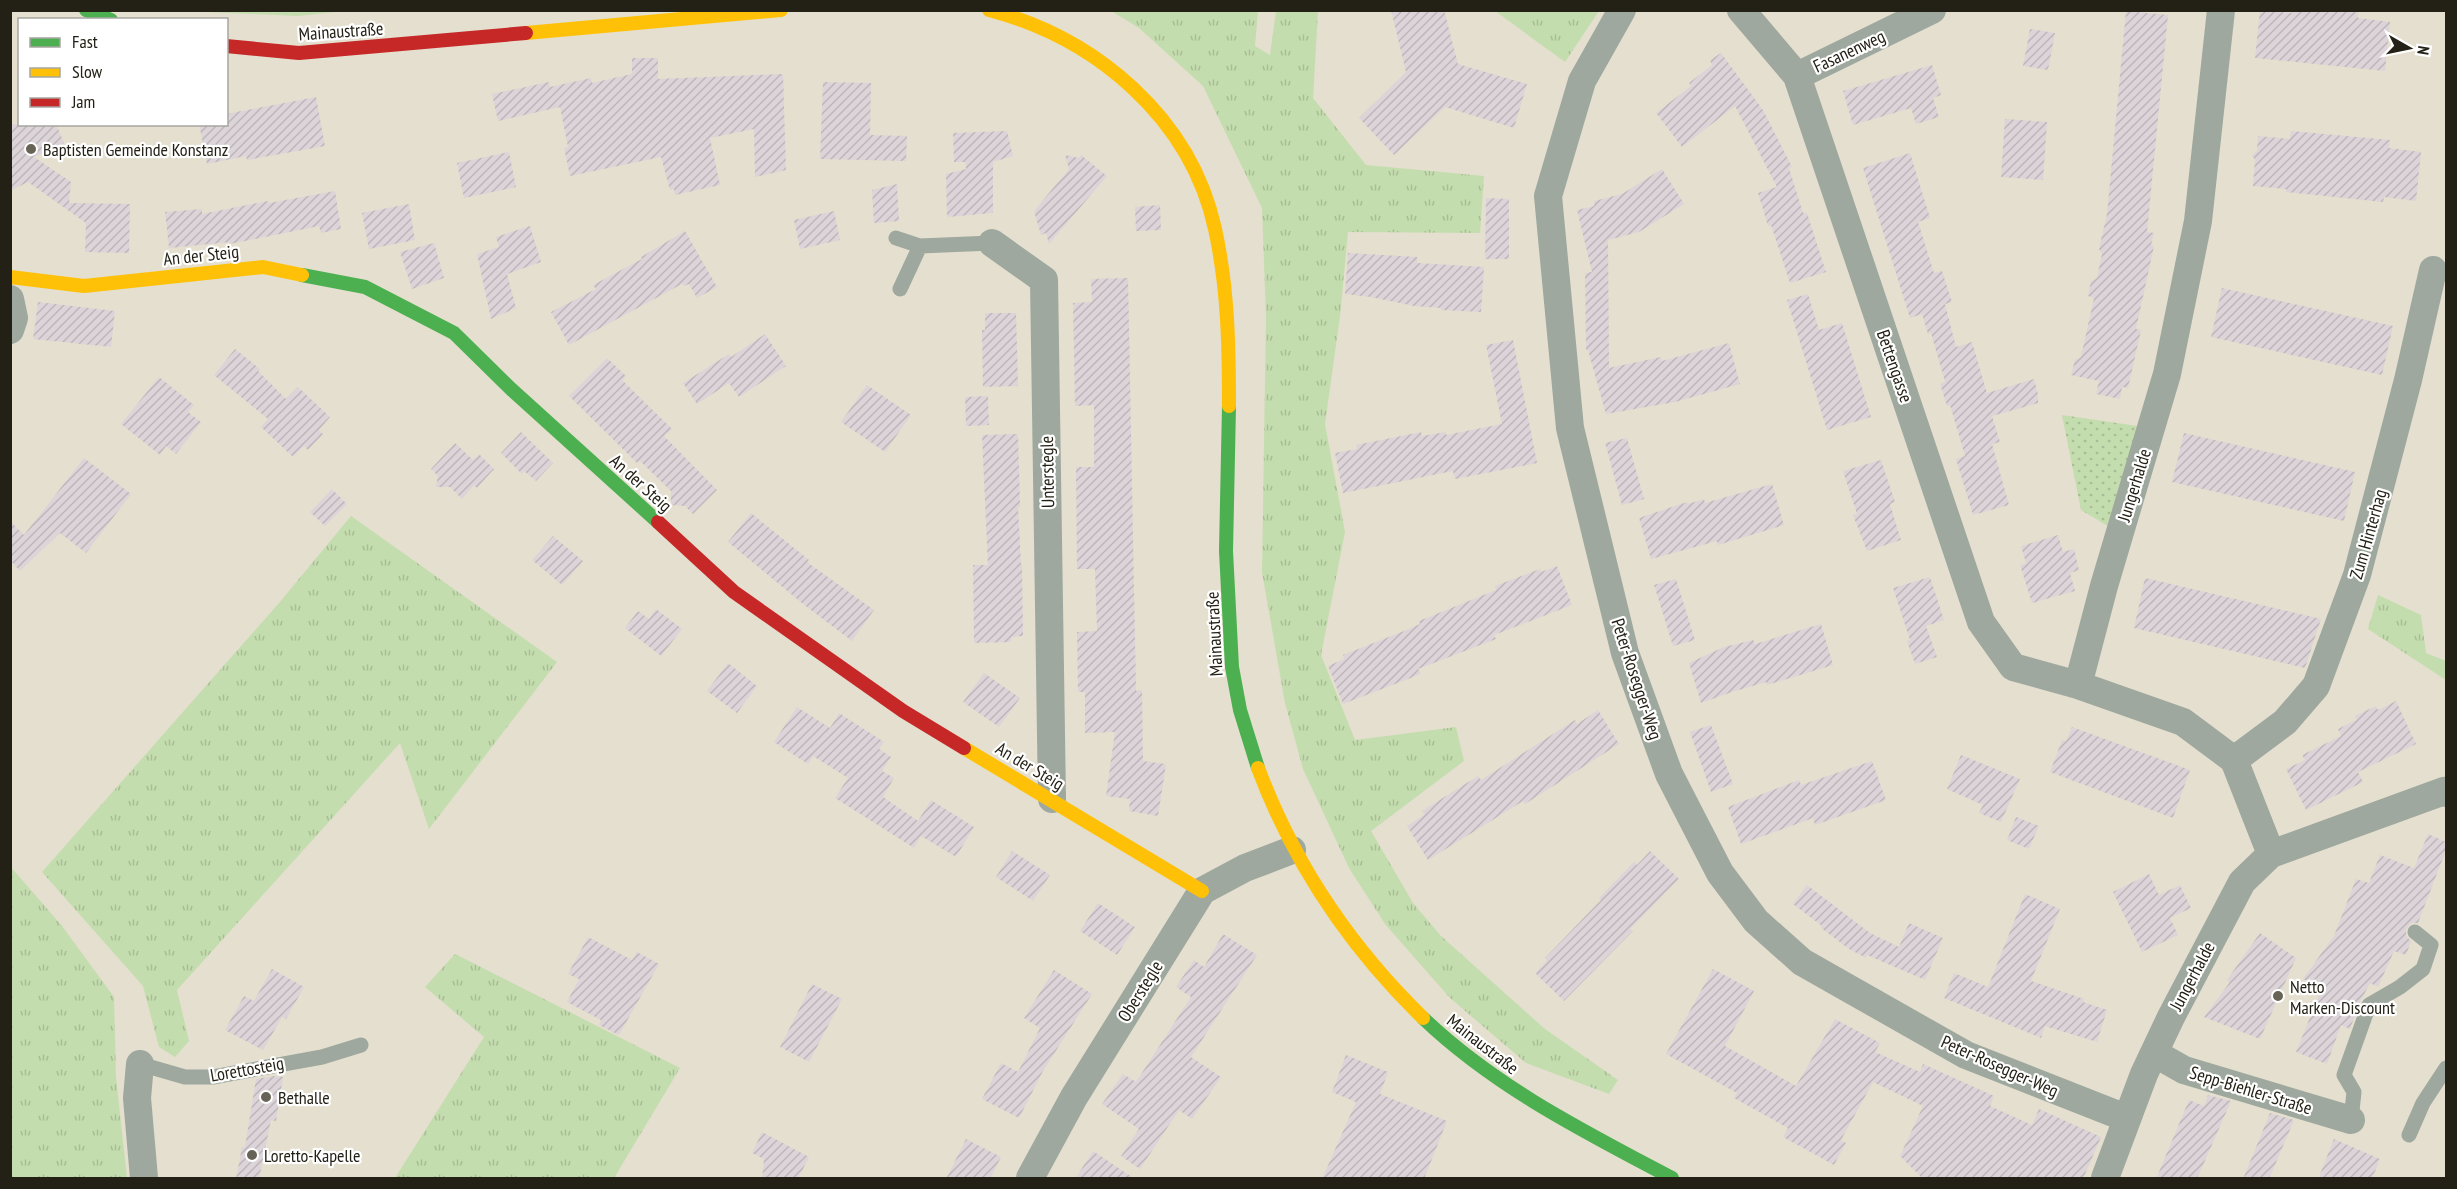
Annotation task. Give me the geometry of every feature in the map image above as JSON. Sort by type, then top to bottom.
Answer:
[{"type":"main road","points":[[86,10],[106,18]]},
{"type":"main road","name":"Mainaustraße","points":[[228,46],[299,53],[781,10]]},
{"type":"main road","name":"Mainaustraße","points":[[989,10],[1023,18],[1086,50],[1139,90],[1181,144],[1210,202],[1223,255],[1229,325],[1226,541],[1234,681],[1251,750],[1292,850],[1351,942],[1428,1025],[1511,1089],[1672,1179]]},
{"type":"main road","name":"An der Steig","points":[[10,277],[84,286],[263,267],[365,287],[454,333],[734,592],[903,711],[1202,891]]},
{"type":"street","name":"Peter-Rosegger-Weg","points":[[1622,10],[1582,81],[1548,196],[1570,428],[1625,653],[1669,774],[1720,873],[1756,921],[1802,962],[1966,1055],[2126,1118]]},
{"type":"street","name":"Bettengasse","points":[[1741,10],[1797,76],[1981,622],[2013,667],[2078,685]]},
{"type":"street","name":"Fasanenweg","points":[[1797,76],[1932,10]]},
{"type":"street","name":"Jungerhalde","points":[[2078,685],[2104,586],[2167,374],[2198,221],[2221,10]]},
{"type":"street","name":"Unterstegle","points":[[992,243],[1044,280],[1052,799]]},
{"type":"street","name":"Zum Hinterhag","points":[[2234,760],[2285,722],[2316,686],[2357,575],[2408,380],[2433,270]]},
{"type":"street","points":[[10,299],[14,318],[10,330]]},
{"type":"street","points":[[2078,685],[2182,722],[2234,760],[2271,854]]},
{"type":"street","name":"Jungerhalde","points":[[2149,1063],[2242,882],[2271,854],[2444,791],[2446,793]]},
{"type":"street","points":[[1202,891],[1245,868],[1292,850]]},
{"type":"street","name":"Oberstegle","points":[[1030,1179],[1074,1097],[1202,891]]},
{"type":"street","points":[[2105,1179],[2126,1118],[2149,1063]]},
{"type":"street","name":"Sepp-Biehler-Straße","points":[[2149,1063],[2184,1070],[2351,1119]]},
{"type":"street","name":"Lorettosteig","points":[[140,1064],[137,1098],[144,1179]]},
{"type":"lane","name":"Unterstegle","points":[[896,238],[920,246],[992,243]]},
{"type":"lane","points":[[900,289],[920,246]]},
{"type":"lane","points":[[2351,1119],[2354,1092],[2344,1075],[2369,1005],[2400,987],[2423,969],[2431,945],[2415,932]]},
{"type":"lane","name":"Lorettosteig","points":[[140,1064],[185,1077],[213,1077],[322,1057],[361,1046]]},
{"type":"lane","points":[[2409,1135],[2423,1103],[2446,1068]]},
{"type":"green space","points":[[185,11],[344,11],[298,16]]},
{"type":"green space","points":[[1111,11],[1258,11],[1255,46],[1270,55],[1276,11],[1318,11],[1313,98],[1366,165],[1484,176],[1480,233],[1348,232],[1340,316],[1325,424],[1345,532],[1321,655],[1355,740],[1456,727],[1464,761],[1371,831],[1413,903],[1441,936],[1545,1029],[1618,1080],[1609,1094],[1526,1063],[1450,998],[1385,924],[1349,868],[1303,769],[1285,703],[1262,572],[1266,317],[1262,208],[1203,86],[1139,28]]},
{"type":"green space","points":[[1495,11],[1599,11],[1565,62]]},
{"type":"green space","points":[[2062,415],[2144,427],[2113,529],[2081,510]]},
{"type":"green space","points":[[351,516],[557,662],[429,829],[400,743],[177,990],[189,1041],[175,1057],[159,1047],[143,986],[42,872],[279,603]]},
{"type":"green space","points":[[2378,595],[2421,615],[2426,653],[2446,661],[2446,680],[2368,629]]},
{"type":"green space","points":[[10,866],[62,926],[114,997],[116,1077],[127,1178],[11,1178]]},
{"type":"green space","points":[[455,954],[680,1068],[614,1178],[395,1178],[484,1037],[425,987]]},
{"type":"building","points":[[1391,10],[1444,10],[1458,64],[1527,84],[1514,128],[1445,107],[1394,155],[1359,118],[1406,72]]},
{"type":"building","points":[[2260,10],[2292,13],[2292,10],[2358,10],[2358,18],[2390,22],[2385,71],[2255,58]]},
{"type":"building","points":[[2126,11],[2168,15],[2147,232],[2154,233],[2151,245],[2154,246],[2136,329],[2141,330],[2128,388],[2122,387],[2120,399],[2096,394],[2099,381],[2071,375],[2075,360],[2081,357],[2094,298],[2088,296],[2091,281],[2097,278],[2102,254],[2099,249],[2107,214]]},
{"type":"building","points":[[2030,29],[2055,33],[2048,70],[2023,66]]},
{"type":"building","points":[[1721,53],[1763,110],[1792,167],[1789,168],[1802,210],[1804,214],[1807,213],[1826,272],[1790,283],[1758,193],[1777,187],[1735,106],[1682,147],[1656,113],[1691,86],[1689,83],[1712,65],[1710,60]]},
{"type":"building","points":[[632,58],[658,58],[658,79],[783,74],[786,170],[755,177],[754,129],[710,138],[720,185],[675,195],[674,189],[670,190],[661,157],[570,176],[564,148],[568,147],[560,107],[498,121],[492,94],[549,82],[550,87],[591,78],[592,83],[632,74]]},
{"type":"building","points":[[1932,65],[1941,95],[1933,98],[1939,117],[1916,124],[1911,108],[1853,125],[1843,91]]},
{"type":"building","points":[[823,82],[871,83],[870,135],[907,136],[906,161],[820,159]]},
{"type":"building","points":[[316,97],[325,146],[247,160],[246,156],[207,164],[199,126],[228,126],[228,114]]},
{"type":"building","points":[[2005,119],[2047,122],[2043,180],[2001,177]]},
{"type":"building","points":[[10,124],[57,126],[64,143],[34,157],[71,182],[69,203],[130,204],[129,253],[85,252],[86,223],[28,182],[10,191]]},
{"type":"building","points":[[1007,131],[1013,156],[993,162],[993,213],[947,217],[946,174],[966,169],[965,162],[954,162],[953,133]]},
{"type":"building","points":[[2291,131],[2390,140],[2389,148],[2421,152],[2416,201],[2384,197],[2383,202],[2286,192],[2286,189],[2253,186],[2255,160],[2252,155],[2257,151],[2258,136],[2290,139]]},
{"type":"building","points":[[509,152],[516,187],[464,198],[457,163]]},
{"type":"building","points":[[1910,153],[1930,218],[1918,222],[1934,273],[1942,271],[1952,302],[1945,304],[1956,347],[1972,342],[1987,393],[2034,379],[2038,394],[2038,403],[1992,416],[2000,442],[1992,444],[2009,505],[1973,515],[1956,459],[1965,456],[1950,405],[1947,406],[1940,384],[1945,382],[1931,333],[1928,334],[1922,314],[1910,318],[1863,168]]},
{"type":"building","points":[[1065,155],[1079,158],[1081,155],[1107,176],[1049,244],[1046,233],[1041,235],[1034,211],[1069,169]]},
{"type":"building","points":[[1662,169],[1684,204],[1639,232],[1608,240],[1609,368],[1661,357],[1662,361],[1729,343],[1740,384],[1675,402],[1606,414],[1588,350],[1586,350],[1585,273],[1592,272],[1577,210],[1594,206],[1594,201],[1622,194]]},
{"type":"building","points":[[897,184],[899,221],[874,223],[872,190]]},
{"type":"building","points":[[335,191],[341,229],[321,233],[319,226],[230,244],[230,242],[169,248],[165,212],[202,209],[202,214]]},
{"type":"building","points":[[1486,198],[1509,199],[1509,259],[1485,259]]},
{"type":"building","points":[[409,204],[415,240],[369,249],[362,213]]},
{"type":"building","points":[[1160,205],[1161,230],[1136,231],[1135,207]]},
{"type":"building","points":[[834,211],[840,240],[800,249],[794,220]]},
{"type":"building","points":[[530,226],[541,262],[507,274],[516,308],[491,319],[477,254],[499,247],[496,237]]},
{"type":"building","points":[[685,231],[717,287],[697,298],[689,284],[684,286],[682,284],[569,345],[551,312],[596,289],[593,285],[642,259],[641,257]]},
{"type":"building","points":[[434,243],[444,278],[412,289],[400,252]]},
{"type":"building","points":[[1348,253],[1417,257],[1417,263],[1484,267],[1481,312],[1441,310],[1441,308],[1414,306],[1345,294]]},
{"type":"building","points":[[1128,278],[1136,691],[1142,690],[1143,761],[1166,764],[1158,816],[1129,811],[1130,799],[1106,796],[1115,732],[1085,733],[1085,692],[1078,692],[1077,632],[1097,631],[1095,569],[1077,569],[1076,467],[1094,467],[1094,405],[1075,406],[1073,303],[1092,302],[1091,279]]},
{"type":"building","points":[[2222,288],[2393,326],[2382,375],[2211,337]]},
{"type":"building","points":[[1808,294],[1819,330],[1842,323],[1871,417],[1827,430],[1787,300]]},
{"type":"building","points":[[38,302],[115,311],[111,347],[33,339]]},
{"type":"building","points":[[985,313],[1016,313],[1018,386],[983,387],[982,330],[985,330]]},
{"type":"building","points":[[765,334],[786,366],[739,397],[729,383],[697,404],[683,383],[729,354],[731,357]]},
{"type":"building","points":[[1513,340],[1537,463],[1455,479],[1453,471],[1343,493],[1335,453],[1357,449],[1356,445],[1421,432],[1422,436],[1446,432],[1446,435],[1502,424],[1486,345]]},
{"type":"building","points":[[235,349],[260,369],[258,371],[286,399],[298,387],[330,417],[319,430],[323,434],[308,450],[304,446],[293,457],[261,427],[268,419],[214,375]]},
{"type":"building","points":[[607,358],[626,376],[622,380],[672,429],[664,436],[717,490],[693,514],[685,506],[671,505],[671,491],[640,461],[637,463],[569,396]]},
{"type":"building","points":[[159,377],[194,405],[188,412],[201,422],[176,454],[166,446],[160,455],[121,424]]},
{"type":"building","points":[[867,385],[911,415],[885,452],[841,422]]},
{"type":"building","points":[[988,396],[989,425],[966,426],[965,397]]},
{"type":"building","points":[[521,432],[553,463],[536,481],[524,471],[522,474],[501,453]]},
{"type":"building","points":[[2184,433],[2355,472],[2344,521],[2172,482]]},
{"type":"building","points":[[1018,434],[1020,507],[1018,507],[1023,636],[1011,637],[1011,642],[974,643],[973,565],[988,565],[982,435]]},
{"type":"building","points":[[1627,438],[1644,499],[1622,505],[1605,443]]},
{"type":"building","points":[[455,443],[473,460],[479,454],[494,469],[477,488],[474,485],[462,499],[450,487],[436,487],[438,476],[431,469]]},
{"type":"building","points":[[84,458],[131,494],[86,553],[60,533],[20,571],[10,560],[10,521],[24,535]]},
{"type":"building","points":[[1881,460],[1895,502],[1890,504],[1901,540],[1867,551],[1853,515],[1857,514],[1843,471]]},
{"type":"building","points":[[1772,484],[1784,525],[1718,545],[1717,541],[1651,559],[1639,518],[1687,502],[1688,504],[1704,499],[1705,503]]},
{"type":"building","points":[[332,489],[347,504],[325,526],[310,512]]},
{"type":"building","points":[[751,513],[809,560],[807,562],[874,610],[852,641],[728,542]]},
{"type":"building","points":[[2058,535],[2063,552],[2074,549],[2079,570],[2070,573],[2075,591],[2032,603],[2020,565],[2026,563],[2021,546]]},
{"type":"building","points":[[553,536],[583,561],[562,585],[532,560]]},
{"type":"building","points":[[1557,566],[1572,605],[1494,635],[1496,639],[1418,669],[1421,674],[1343,704],[1328,666],[1344,659],[1343,655],[1496,590],[1495,586],[1540,569],[1541,572]]},
{"type":"building","points":[[1930,577],[1944,620],[1926,626],[1937,657],[1915,664],[1907,641],[1910,640],[1893,588]]},
{"type":"building","points":[[2145,578],[2321,619],[2305,668],[2134,628]]},
{"type":"building","points":[[1676,579],[1695,640],[1673,646],[1654,585]]},
{"type":"building","points":[[656,609],[682,629],[661,656],[625,628],[638,611],[649,619]]},
{"type":"building","points":[[1821,624],[1833,665],[1767,685],[1766,682],[1701,703],[1689,663],[1724,647],[1753,640],[1755,644]]},
{"type":"building","points":[[728,663],[757,686],[737,713],[707,691]]},
{"type":"building","points":[[984,673],[1020,698],[999,727],[963,702]]},
{"type":"building","points":[[2396,701],[2416,744],[2358,772],[2363,782],[2306,810],[2286,769],[2305,760],[2302,755],[2341,736],[2338,729],[2356,720],[2355,716],[2376,706],[2378,710]]},
{"type":"building","points":[[797,707],[830,728],[839,713],[884,742],[879,749],[891,757],[882,771],[894,778],[883,797],[918,821],[931,800],[974,827],[956,857],[921,836],[914,848],[835,798],[848,778],[813,756],[808,764],[774,742]]},
{"type":"building","points":[[1598,710],[1619,744],[1525,804],[1523,801],[1428,860],[1407,826],[1424,815],[1422,811],[1478,776],[1481,780],[1575,720],[1577,724]]},
{"type":"building","points":[[1711,725],[1733,784],[1711,792],[1690,732]]},
{"type":"building","points":[[2072,727],[2190,770],[2173,818],[2050,772],[2062,740],[2066,741]]},
{"type":"building","points":[[1961,755],[2020,779],[2001,822],[1979,813],[1983,805],[1947,789]]},
{"type":"building","points":[[1872,761],[1886,800],[1815,825],[1813,818],[1741,844],[1728,807],[1799,780],[1801,785]]},
{"type":"building","points":[[2016,817],[2039,826],[2029,849],[2007,840]]},
{"type":"building","points":[[2428,834],[2446,842],[2446,850],[2418,923],[2411,923],[2406,930],[2406,936],[2411,941],[2406,955],[2394,951],[2378,987],[2370,983],[2350,1029],[2341,1025],[2327,1064],[2296,1052],[2322,988],[2303,979],[2334,936],[2356,879],[2369,883],[2380,855],[2414,868]]},
{"type":"building","points":[[1012,851],[1050,875],[1033,901],[996,877]]},
{"type":"building","points":[[1650,851],[1679,879],[1630,929],[1633,931],[1564,1001],[1535,973],[1547,961],[1545,958],[1601,900],[1599,898],[1634,862],[1637,865]]},
{"type":"building","points":[[2149,874],[2159,895],[2180,885],[2191,908],[2170,918],[2178,935],[2142,952],[2113,892]]},
{"type":"building","points":[[1807,885],[1870,933],[1899,947],[1909,923],[1943,938],[1925,980],[1867,955],[1866,958],[1849,949],[1821,928],[1822,926],[1793,904]]},
{"type":"building","points":[[2025,894],[2060,909],[2031,981],[2084,999],[2083,1002],[2107,1010],[2097,1042],[2045,1026],[2041,1038],[1944,998],[1954,973],[1988,987]]},
{"type":"building","points":[[1098,903],[1135,927],[1117,955],[1080,931]]},
{"type":"building","points":[[2260,933],[2296,958],[2260,1039],[2204,1017],[2230,982],[2227,980]]},
{"type":"building","points":[[1223,934],[1257,955],[1191,1057],[1221,1077],[1192,1119],[1179,1110],[1140,1169],[1121,1156],[1139,1129],[1102,1104],[1123,1074],[1136,1082],[1191,997],[1176,987],[1194,960],[1204,967]]},
{"type":"building","points":[[588,937],[632,960],[637,952],[659,964],[619,1035],[599,1025],[601,1020],[567,1002],[579,979],[568,974]]},
{"type":"building","points":[[272,969],[304,987],[286,1019],[282,1017],[263,1050],[225,1030],[244,996],[254,1001]]},
{"type":"building","points":[[1713,969],[1754,991],[1725,1046],[1796,1086],[1835,1019],[1880,1043],[1875,1052],[1920,1072],[1923,1064],[1994,1096],[1990,1106],[2032,1125],[2039,1109],[2101,1137],[2083,1179],[1923,1179],[1900,1156],[1923,1106],[1873,1082],[1841,1140],[1846,1143],[1834,1165],[1783,1137],[1788,1128],[1734,1098],[1737,1093],[1666,1054]]},
{"type":"building","points":[[1054,970],[1092,994],[1043,1071],[1019,1118],[982,1099],[1001,1063],[1018,1072],[1040,1028],[1024,1018]]},
{"type":"building","points":[[812,984],[842,999],[809,1062],[780,1047]]},
{"type":"building","points":[[1346,1055],[1388,1072],[1380,1094],[1447,1121],[1424,1179],[1322,1179],[1356,1102],[1332,1092]]},
{"type":"building","points":[[283,1077],[276,1121],[271,1120],[259,1179],[236,1179],[242,1147],[245,1147],[256,1079]]},
{"type":"building","points":[[2208,1095],[2231,1101],[2197,1179],[2156,1179],[2189,1100],[2204,1106]]},
{"type":"building","points":[[2270,1113],[2294,1120],[2269,1179],[2243,1179]]},
{"type":"building","points":[[762,1132],[809,1157],[798,1179],[762,1179],[764,1159],[752,1153]]},
{"type":"building","points":[[966,1139],[1001,1157],[990,1179],[946,1179]]},
{"type":"building","points":[[2334,1139],[2380,1159],[2372,1179],[2318,1179]]},
{"type":"building","points":[[1093,1151],[1135,1179],[1075,1179]]},
{"type":"traffic: fast","points":[[86,10],[106,18]]},
{"type":"traffic: fast","points":[[302,275],[365,287],[454,333],[511,389],[658,522]]},
{"type":"traffic: fast","points":[[1229,406],[1226,551],[1232,667],[1240,710],[1258,768]]},
{"type":"traffic: fast","points":[[1423,1018],[1451,1043],[1510,1087],[1672,1178]]},
{"type":"traffic: slow","points":[[526,33],[781,10]]},
{"type":"traffic: slow","points":[[989,10],[1028,23],[1066,40],[1101,62],[1133,88],[1161,118],[1185,152],[1203,189],[1215,229],[1223,273],[1229,361],[1229,406]]},
{"type":"traffic: slow","points":[[10,277],[84,286],[263,267],[302,275]]},
{"type":"traffic: slow","points":[[964,748],[1202,891]]},
{"type":"traffic: slow","points":[[1258,768],[1289,838],[1327,902],[1371,962],[1423,1018]]},
{"type":"traffic: jam","points":[[228,46],[299,53],[526,33]]},
{"type":"traffic: jam","points":[[658,522],[734,592],[903,711],[964,748]]},
{"type":"place","name":"Baptisten Gemeinde Konstanz","points":[[31,149]]},
{"type":"place","name":"Netto Marken-Discount","points":[[2278,996]]},
{"type":"place","name":"Bethalle","points":[[266,1097]]},
{"type":"place","name":"Loretto-Kapelle","points":[[252,1155]]}]
